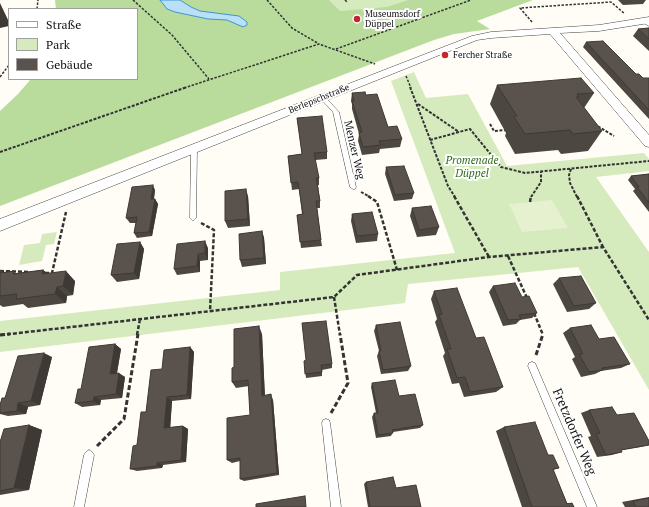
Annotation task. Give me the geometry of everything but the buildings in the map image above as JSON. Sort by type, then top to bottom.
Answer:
[{"type":"street","name":"Berlepschstraße","points":[[0,225],[476,38],[491,35],[599,28],[647,22]]},
{"type":"street","points":[[553,31],[649,143]]},
{"type":"lane","name":"Menzer Weg","points":[[323,98],[336,112],[353,187]]},
{"type":"lane","points":[[193,218],[194,148]]},
{"type":"lane","name":"Fretzdorfer Weg","points":[[532,366],[592,507]]},
{"type":"lane","points":[[326,422],[336,507]]},
{"type":"lane","points":[[79,507],[89,455]]},
{"type":"path","points":[[133,0],[172,35],[209,79]]},
{"type":"path","points":[[267,0],[292,28],[319,44],[376,64]]},
{"type":"path","points":[[335,49],[471,0]]},
{"type":"path","points":[[532,22],[520,8],[611,2],[629,18]]},
{"type":"path","points":[[0,152],[209,79],[319,44]]},
{"type":"path","points":[[0,77],[8,66]]},
{"type":"path","points":[[405,74],[448,186],[489,257]]},
{"type":"path","points":[[417,104],[460,132]]},
{"type":"path","points":[[591,123],[600,126],[614,136]]},
{"type":"path","points":[[490,124],[494,132],[510,130]]},
{"type":"path","points":[[430,140],[470,129],[501,167],[525,173],[649,161]]},
{"type":"path","points":[[571,169],[569,175],[570,183],[603,247],[649,320]]},
{"type":"path","points":[[530,202],[532,194],[541,182],[541,172]]},
{"type":"path","points":[[353,187],[376,202],[397,270]]},
{"type":"path","points":[[44,272],[52,273],[66,210]]},
{"type":"path","points":[[193,218],[214,230],[210,311]]},
{"type":"path","points":[[0,336],[334,297],[357,275],[489,257],[603,247]]},
{"type":"path","points":[[508,256],[528,300]]},
{"type":"path","points":[[0,271],[37,272]]},
{"type":"path","points":[[326,422],[348,383],[334,297]]},
{"type":"path","points":[[531,307],[543,335],[532,366]]},
{"type":"path","points":[[89,455],[124,419],[140,319]]},
{"type":"green space","points":[[55,0],[329,0],[340,11],[387,7],[408,0],[533,0],[477,21],[490,29],[454,34],[434,40],[0,206],[0,111],[30,80],[138,80],[138,8],[56,8]]},
{"type":"green space","name":"Museumsdorf Düppel","points":[[289,0],[450,0],[343,38]]},
{"type":"green space","name":"Promenade Düppel","points":[[414,72],[426,98],[468,94],[507,166],[644,153],[649,159],[649,171],[596,177],[649,252],[649,390],[578,267],[408,284],[405,303],[0,352],[0,321],[280,290],[280,272],[455,253],[391,81]]},
{"type":"green space","points":[[552,200],[568,228],[522,232],[509,204]]},
{"type":"green space","points":[[57,232],[54,244],[46,245],[42,261],[19,265],[24,245],[40,243],[42,234]]},
{"type":"water","points":[[160,0],[180,0],[200,11],[239,16],[247,22],[247,25],[243,27],[227,20],[208,19],[175,12],[167,9]]},
{"type":"place","name":"Museumsdorf Düppel","points":[[357,19]]},
{"type":"place","name":"Fercher Straße","points":[[445,55]]}]
